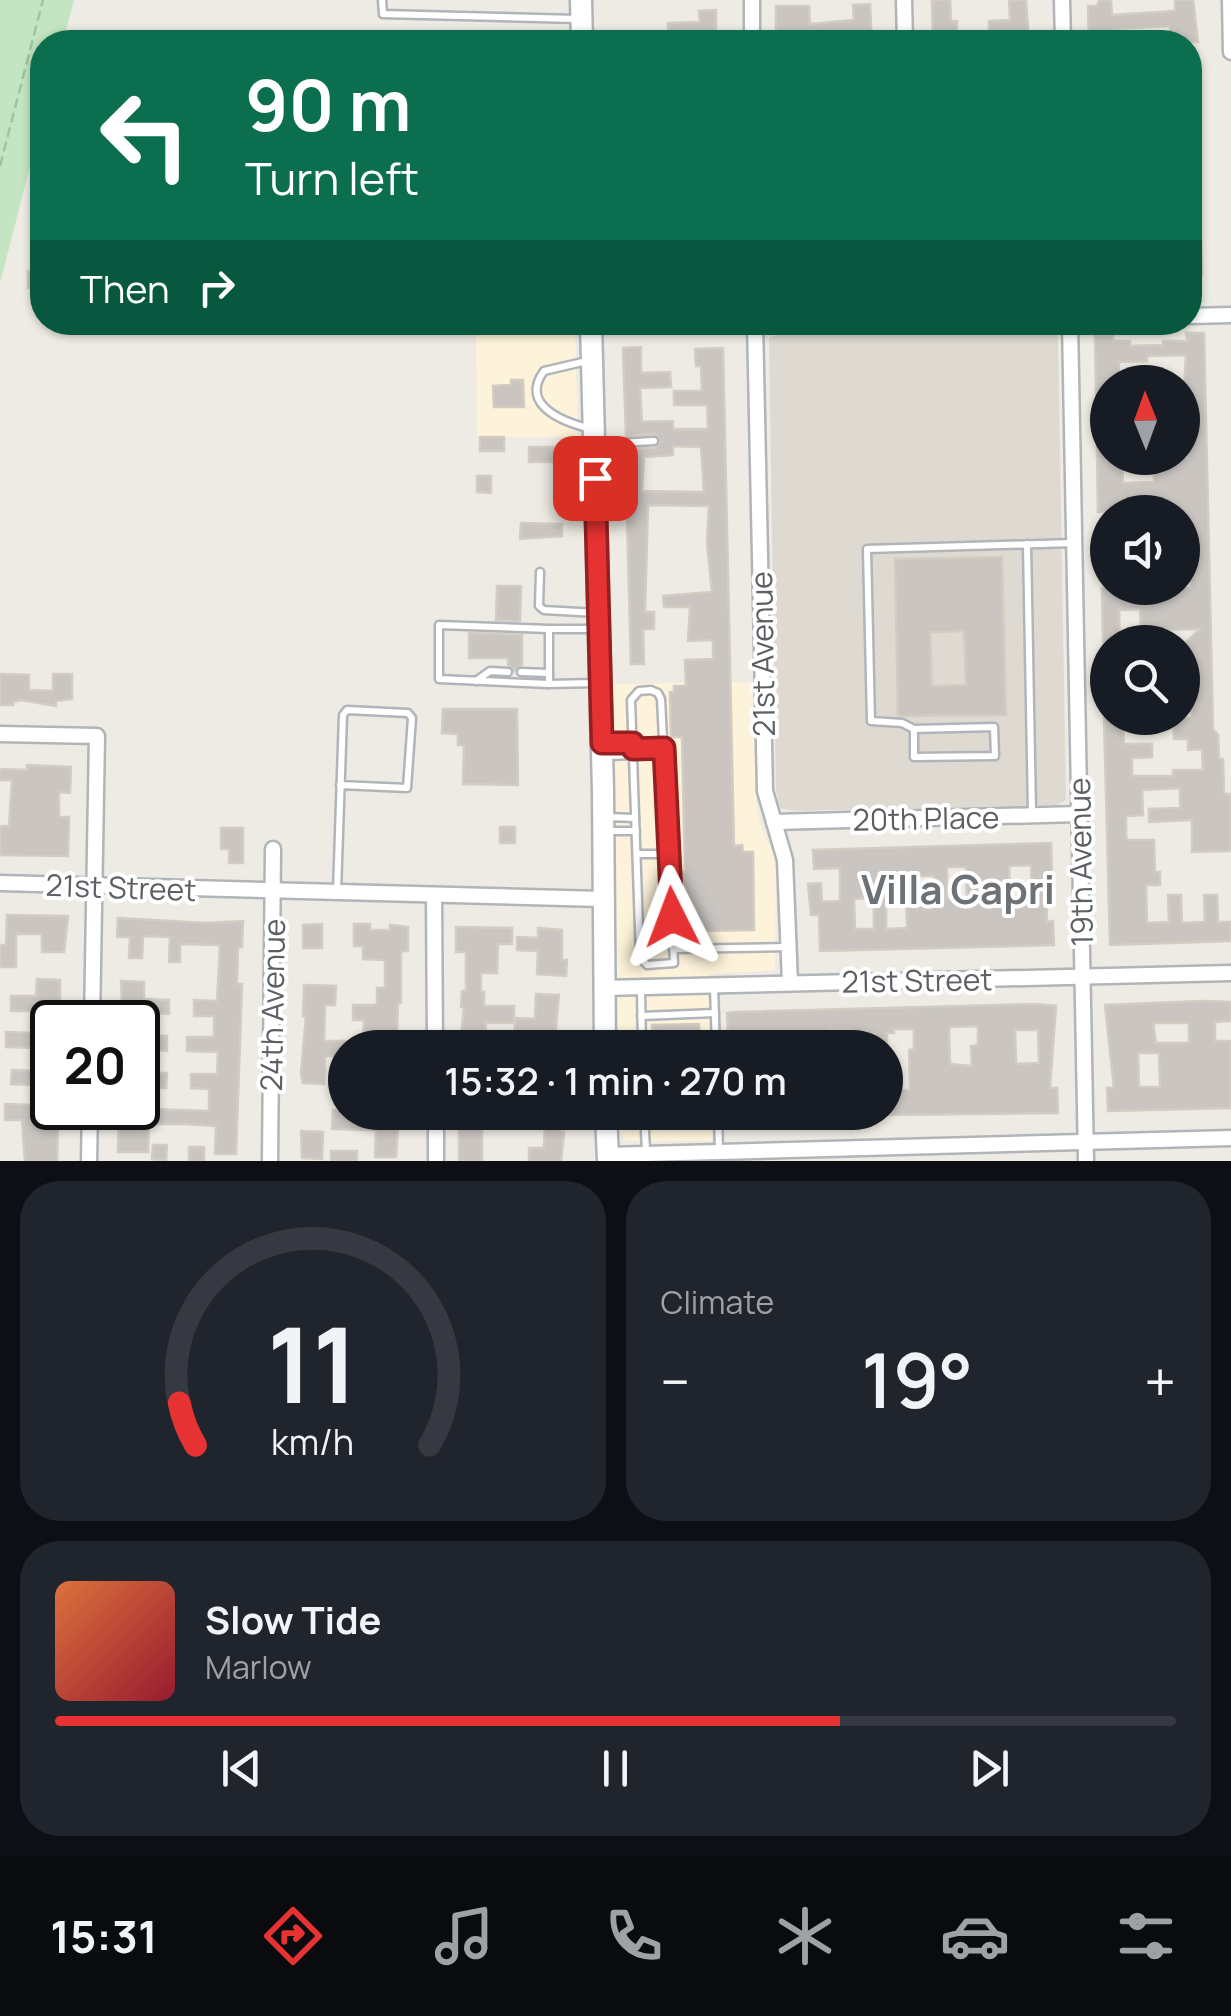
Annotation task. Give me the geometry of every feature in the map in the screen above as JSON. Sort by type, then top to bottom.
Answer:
[{"type":"street","points":[[752,0],[752,30]]},
{"type":"street","points":[[904,0],[905,30]]},
{"type":"street","points":[[1062,0],[1063,30]]},
{"type":"street","points":[[1230,0],[1231,52]]},
{"type":"street","points":[[1202,316],[1231,315]]},
{"type":"street","points":[[591,335],[602,750],[604,1030]]},
{"type":"street","name":"21st Avenue","points":[[755,335],[765,791],[788,880],[790,983]]},
{"type":"street","name":"19th Avenue","points":[[1070,335],[1086,1161]]},
{"type":"street","points":[[0,734],[97,736],[92,1000]]},
{"type":"street","name":"20th Place","points":[[774,822],[1079,814]]},
{"type":"street","name":"24th Avenue","points":[[270,1161],[273,849]]},
{"type":"street","name":"21st Street","points":[[0,883],[602,899]]},
{"type":"street","points":[[434,895],[435,1030]]},
{"type":"street","name":"21st Street","points":[[603,988],[1231,973]]},
{"type":"street","points":[[89,1161],[90,1130]]},
{"type":"street","points":[[436,1130],[436,1161]]},
{"type":"street","points":[[607,1130],[608,1158],[1231,1138]]},
{"type":"lane","points":[[382,0],[383,14],[581,10]]},
{"type":"lane","points":[[592,360],[544,372],[539,377],[538,396],[545,410],[594,436],[654,441]]},
{"type":"lane","points":[[914,728],[914,757],[995,756],[994,727],[914,728],[871,720],[867,549],[1074,543]]},
{"type":"lane","points":[[1027,544],[1032,815]]},
{"type":"lane","points":[[540,572],[540,606],[544,610],[598,621]]},
{"type":"lane","points":[[598,621],[549,630],[438,624],[439,679],[600,684]]},
{"type":"lane","points":[[549,630],[549,684]]},
{"type":"lane","points":[[475,682],[490,672],[508,672]]},
{"type":"lane","points":[[522,672],[550,673]]},
{"type":"lane","points":[[674,963],[648,964],[640,957],[631,700],[639,691],[651,690],[661,699],[674,949],[675,986]]},
{"type":"lane","points":[[337,893],[340,785],[342,715],[347,710],[408,713],[411,734],[407,788],[340,785]]},
{"type":"lane","points":[[602,750],[664,748]]},
{"type":"lane","points":[[602,750],[633,749]]},
{"type":"lane","points":[[603,824],[636,818]]},
{"type":"lane","points":[[603,824],[636,831]]},
{"type":"lane","points":[[637,854],[668,854]]},
{"type":"lane","points":[[674,949],[789,947]]},
{"type":"lane","points":[[714,985],[715,1030]]},
{"type":"lane","points":[[640,988],[641,1030]]},
{"type":"lane","points":[[641,1016],[714,1013]]},
{"type":"lane","points":[[645,1130],[646,1154]]},
{"type":"lane","points":[[718,1130],[718,1152]]},
{"type":"path","points":[[35,30],[43,0]]},
{"type":"path","points":[[0,166],[30,50]]},
{"type":"shaded area","points":[[476,335],[575,335],[578,437],[477,437]]},
{"type":"shaded area","points":[[1058,337],[1066,800],[1057,805],[793,811],[780,808],[776,791],[769,338]]},
{"type":"shaded area","points":[[753,682],[756,800],[776,870],[775,970],[709,974],[710,1030],[618,1030],[610,684]]},
{"type":"shaded area","points":[[620,1130],[712,1130],[712,1141],[626,1141]]},
{"type":"green space","points":[[0,0],[74,0],[66,30],[30,30],[30,167],[0,283]]},
{"type":"building","points":[[950,0],[951,21],[957,21],[957,30],[933,30],[932,1]]},
{"type":"building","points":[[1009,0],[1026,0],[1028,30],[989,30],[989,21],[1010,20]]},
{"type":"building","points":[[1099,0],[1111,0],[1112,15],[1175,11],[1175,0],[1193,0],[1197,30],[1170,30],[1170,26],[1089,30],[1088,6],[1097,6]]},
{"type":"building","points":[[870,4],[871,30],[776,30],[776,6],[809,6],[810,24],[854,20],[853,5]]},
{"type":"building","points":[[716,10],[716,30],[668,30],[668,23],[700,22],[699,11]]},
{"type":"building","points":[[1204,333],[1213,729],[1218,735],[1219,759],[1223,759],[1224,794],[1231,794],[1231,851],[1192,852],[1192,820],[1149,822],[1149,809],[1180,808],[1180,788],[1142,790],[1143,815],[1126,816],[1126,835],[1127,840],[1154,840],[1155,872],[1160,872],[1160,885],[1146,885],[1147,923],[1169,922],[1168,895],[1181,895],[1182,923],[1205,922],[1204,895],[1217,895],[1218,922],[1231,922],[1231,941],[1110,945],[1104,735],[1124,735],[1124,744],[1152,744],[1152,757],[1132,758],[1132,776],[1173,776],[1173,770],[1203,770],[1202,749],[1188,750],[1188,739],[1174,739],[1174,735],[1200,735],[1200,625],[1141,625],[1140,609],[1119,610],[1119,625],[1103,625],[1102,605],[1200,605],[1200,495],[1098,495],[1097,475],[1123,475],[1123,483],[1154,482],[1154,475],[1200,475],[1200,365],[1185,365],[1186,355],[1147,356],[1147,361],[1096,365],[1095,335],[1113,335],[1113,341],[1130,341],[1130,346],[1163,345],[1163,341],[1187,341],[1186,335]]},
{"type":"building","points":[[641,347],[641,373],[670,372],[671,387],[640,388],[642,422],[673,421],[673,429],[708,429],[707,405],[674,405],[674,391],[702,391],[701,366],[696,366],[695,349],[723,348],[734,846],[742,845],[743,852],[753,852],[754,930],[694,931],[694,925],[681,926],[680,872],[685,872],[682,737],[671,737],[670,692],[674,692],[674,686],[686,686],[685,660],[713,659],[713,640],[688,641],[690,607],[664,607],[663,596],[712,592],[707,543],[709,506],[648,505],[645,612],[654,612],[654,629],[643,629],[644,664],[631,664],[625,449],[655,448],[661,442],[655,434],[626,436],[623,348]],"holes":[[[673,446],[701,447],[704,492],[642,491],[644,457],[673,455]]]},
{"type":"building","points":[[511,380],[523,380],[524,407],[494,407],[493,386],[511,385]]},
{"type":"building","points":[[480,437],[504,437],[504,451],[480,451]]},
{"type":"building","points":[[529,447],[556,447],[556,462],[529,462]]},
{"type":"building","points":[[477,476],[491,476],[491,493],[477,492]]},
{"type":"building","points":[[521,523],[562,524],[562,536],[520,539]]},
{"type":"building","points":[[1002,557],[1006,715],[898,716],[895,559]],"holes":[[[964,631],[966,685],[932,686],[930,632]]]},
{"type":"building","points":[[497,586],[521,586],[520,621],[496,620]]},
{"type":"building","points":[[469,633],[522,635],[522,665],[514,670],[508,665],[508,658],[469,658]]},
{"type":"building","points":[[0,674],[29,675],[29,690],[53,691],[53,674],[72,674],[72,699],[56,701],[56,706],[21,700],[13,705],[0,705]]},
{"type":"building","points":[[443,709],[517,709],[518,785],[463,784],[464,745],[458,745],[458,734],[442,733]]},
{"type":"building","points":[[27,765],[71,767],[70,793],[59,792],[59,817],[69,817],[68,856],[0,855],[0,826],[9,826],[12,780],[0,780],[0,769],[27,770]]},
{"type":"building","points":[[500,827],[515,827],[515,843],[500,843]]},
{"type":"building","points":[[221,828],[243,828],[243,863],[229,863],[229,849],[221,849]]},
{"type":"building","points":[[1051,843],[1052,874],[1046,874],[1046,894],[1047,922],[1053,921],[1054,945],[820,951],[819,915],[811,915],[808,884],[821,883],[822,902],[840,901],[840,868],[814,869],[813,850]],"holes":[[[1031,865],[1032,897],[1010,898],[1009,866]],[[947,867],[966,867],[967,899],[947,899]],[[914,876],[934,876],[934,899],[915,900]],[[906,897],[907,928],[886,929],[886,898]],[[874,898],[874,929],[855,929],[854,899]]]},
{"type":"building","points":[[7,915],[68,916],[64,952],[42,952],[42,934],[16,934],[16,967],[0,967],[0,945],[6,945]]},
{"type":"building","points":[[118,918],[243,921],[242,947],[238,947],[237,984],[242,984],[236,1154],[215,1154],[216,1126],[160,1124],[160,1109],[209,1111],[209,1089],[191,1088],[191,1074],[217,1074],[218,1052],[187,1051],[187,1037],[214,1037],[214,1016],[194,1016],[194,1000],[217,1001],[220,945],[180,944],[180,962],[169,962],[170,937],[143,936],[142,958],[129,958],[130,937],[117,937]]},
{"type":"building","points":[[322,924],[322,948],[303,948],[303,925]]},
{"type":"building","points":[[354,924],[370,924],[370,930],[390,930],[390,925],[408,927],[408,951],[401,951],[397,1030],[364,1030],[364,1020],[353,1020],[353,1005],[377,1005],[377,988],[385,988],[385,960],[363,959],[363,946],[354,946]]},
{"type":"building","points":[[456,927],[512,928],[512,944],[498,944],[497,973],[481,973],[481,992],[484,1006],[514,1006],[514,1023],[486,1023],[486,1030],[462,1030],[466,952],[456,952]]},
{"type":"building","points":[[538,928],[562,930],[566,976],[537,974],[538,951],[517,950],[517,937],[538,938]]},
{"type":"building","points":[[37,979],[60,980],[60,1000],[30,1000],[30,1011],[11,1011],[11,996],[36,996]]},
{"type":"building","points":[[121,981],[144,982],[144,999],[169,1000],[169,1014],[160,1014],[160,1000],[122,1000]]},
{"type":"building","points":[[304,985],[336,986],[335,1005],[325,1005],[324,1041],[328,1041],[328,1056],[324,1084],[303,1083]]},
{"type":"building","points":[[536,994],[559,995],[556,1030],[514,1030],[515,1018],[535,1019]]},
{"type":"building","points":[[1231,1002],[1231,1021],[1215,1022],[1215,1041],[1231,1041],[1231,1108],[1108,1111],[1107,1088],[1114,1088],[1105,1005]],"holes":[[[1153,1023],[1189,1023],[1189,1043],[1156,1043]],[[1138,1053],[1159,1053],[1160,1087],[1139,1087]]]},
{"type":"building","points":[[1056,1006],[1050,1088],[1057,1088],[1058,1113],[903,1115],[903,1090],[910,1090],[909,1050],[914,1049],[914,1029],[728,1030],[727,1013]],"holes":[[[978,1026],[978,1045],[971,1046],[972,1066],[950,1064],[949,1027]],[[1015,1030],[1038,1030],[1039,1063],[1016,1064]]]},
{"type":"building","points":[[699,1024],[699,1030],[652,1030],[652,1025]]},
{"type":"building","points":[[6,1032],[30,1033],[30,1048],[6,1047]]},
{"type":"building","points":[[160,1036],[167,1036],[167,1051],[160,1050]]},
{"type":"building","points":[[12,1070],[30,1071],[30,1085],[11,1084]]},
{"type":"building","points":[[160,1073],[167,1073],[166,1088],[160,1088]]},
{"type":"building","points":[[5,1104],[30,1105],[30,1130],[58,1130],[57,1161],[25,1161],[22,1120],[5,1120]]},
{"type":"building","points":[[118,1130],[149,1130],[148,1152],[118,1152]]},
{"type":"building","points":[[376,1130],[398,1130],[396,1157],[375,1157]]},
{"type":"building","points":[[459,1130],[482,1130],[482,1161],[459,1161]]},
{"type":"building","points":[[545,1130],[564,1132],[561,1161],[529,1161],[529,1148],[544,1148]]},
{"type":"building","points":[[301,1131],[323,1132],[322,1159],[302,1158]]},
{"type":"building","points":[[153,1145],[167,1145],[166,1160],[152,1159]]},
{"type":"building","points":[[189,1147],[204,1147],[204,1161],[189,1161]]},
{"type":"building","points":[[331,1151],[357,1151],[357,1161],[331,1161]]},
{"type":"district","name":"Villa Capri","points":[[958,888]]},
{"type":"route","points":[[595,478],[602,743],[633,743],[633,749],[664,748],[672,917]]}]
